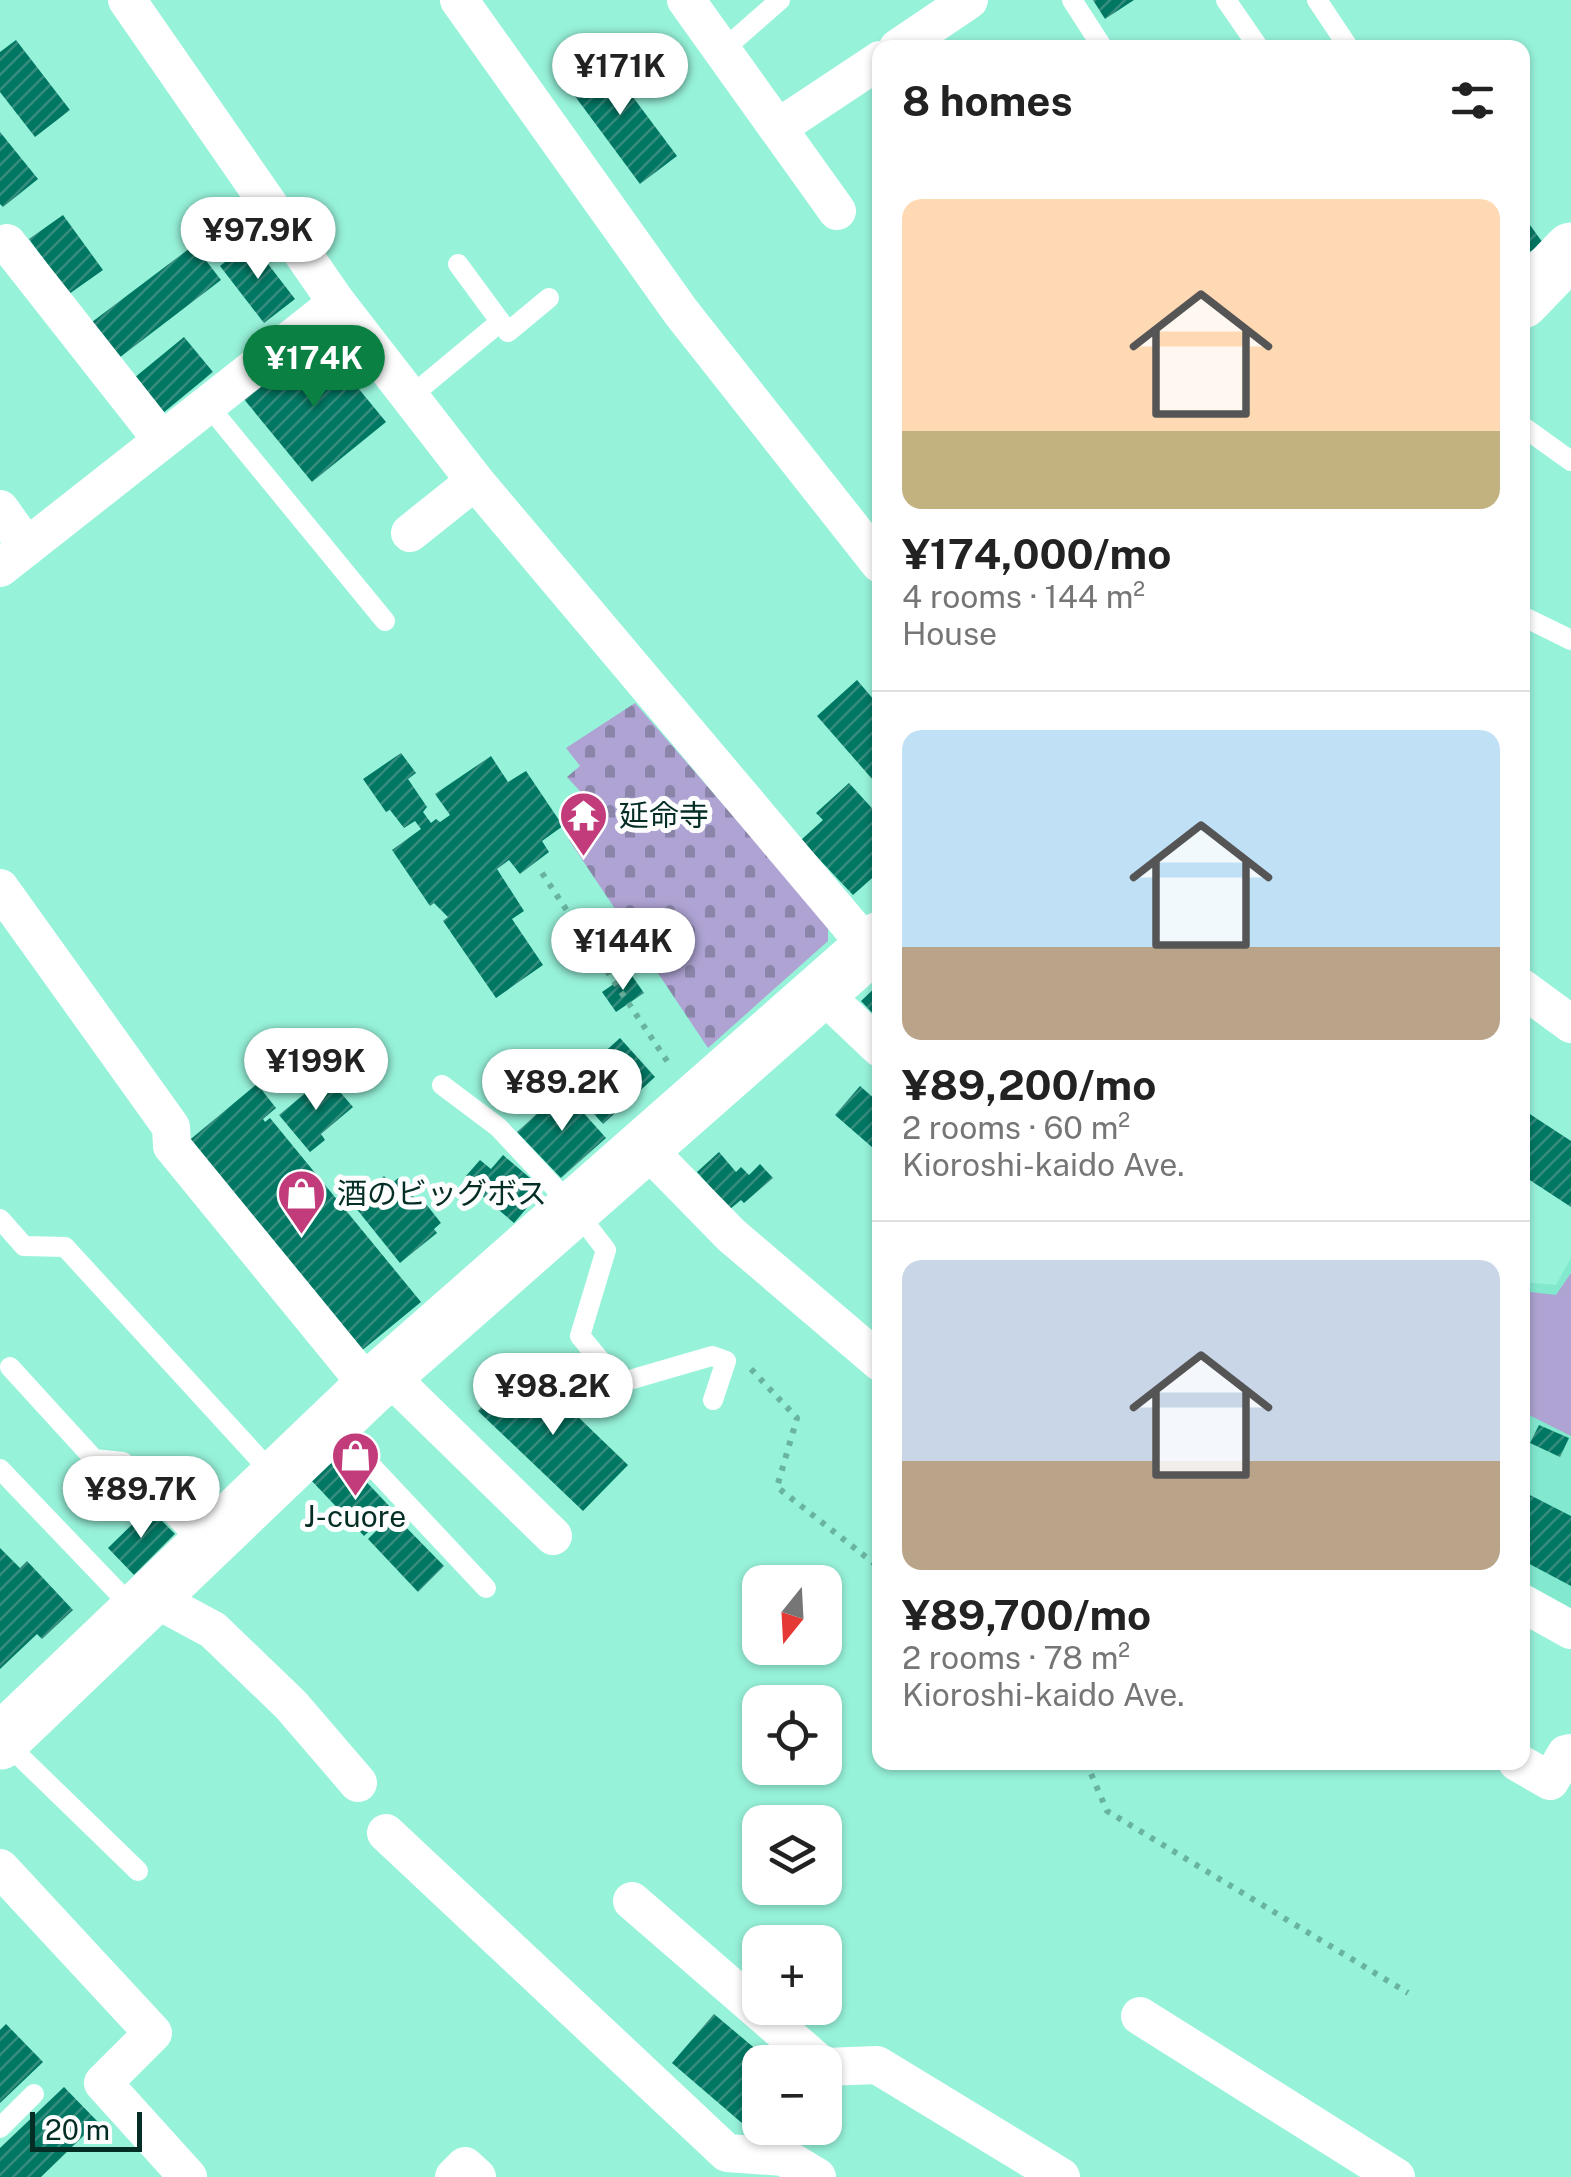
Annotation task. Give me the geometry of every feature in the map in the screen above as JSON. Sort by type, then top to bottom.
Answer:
[{"type":"main road","points":[[1530,293],[1571,250]]},
{"type":"main road","points":[[1,1741],[363,1395],[872,945]]},
{"type":"street","points":[[127,0],[337,303],[475,481],[872,941]]},
{"type":"street","points":[[459,0],[681,312],[872,554]]},
{"type":"street","points":[[686,0],[837,212]]},
{"type":"street","points":[[910,40],[969,0]]},
{"type":"street","points":[[779,127],[872,65]]},
{"type":"street","points":[[7,243],[162,440]]},
{"type":"street","points":[[0,510],[14,558],[337,303]]},
{"type":"street","points":[[410,533],[475,481]]},
{"type":"street","points":[[0,888],[171,1127],[172,1146],[363,1395],[553,1536]]},
{"type":"street","points":[[819,990],[872,1040]]},
{"type":"street","points":[[1530,994],[1571,1024]]},
{"type":"street","points":[[643,1145],[731,1235],[872,1355]]},
{"type":"street","points":[[146,1601],[174,1609],[213,1630],[291,1706],[358,1782]]},
{"type":"street","points":[[1530,1607],[1571,1630]]},
{"type":"street","points":[[1530,1769],[1550,1780],[1566,1754],[1571,1753]]},
{"type":"street","points":[[386,1833],[727,2152],[784,2157],[817,2177]]},
{"type":"street","points":[[0,1868],[153,2033],[103,2082],[188,2177]]},
{"type":"street","points":[[632,1902],[798,2045]]},
{"type":"street","points":[[1140,2016],[1396,2177]]},
{"type":"street","points":[[842,2066],[877,2065],[1061,2177]]},
{"type":"street","points":[[454,2177],[464,2166],[477,2177]]},
{"type":"lane","points":[[723,50],[780,0]]},
{"type":"lane","points":[[1072,0],[1098,40]]},
{"type":"lane","points":[[1226,0],[1253,40]]},
{"type":"lane","points":[[1317,0],[1344,40]]},
{"type":"lane","points":[[458,264],[508,332],[549,298]]},
{"type":"lane","points":[[410,397],[500,322]]},
{"type":"lane","points":[[207,404],[385,621]]},
{"type":"lane","points":[[1530,432],[1571,461]]},
{"type":"lane","points":[[1530,620],[1571,640]]},
{"type":"lane","points":[[442,1085],[498,1127],[573,1207],[606,1250],[580,1336],[620,1383],[712,1356],[726,1361],[713,1400]]},
{"type":"lane","points":[[0,1220],[24,1246],[65,1247],[276,1476]]},
{"type":"lane","points":[[10,1367],[94,1460],[123,1462],[202,1546]]},
{"type":"lane","points":[[363,1395],[486,1588]]},
{"type":"lane","points":[[0,1468],[146,1601]]},
{"type":"lane","points":[[1,1741],[138,1871]]},
{"type":"lane","points":[[0,2128],[34,2094]]},
{"type":"path","points":[[542,873],[670,1066]]},
{"type":"path","points":[[726,1361],[752,1369],[797,1418],[777,1486],[872,1562]]},
{"type":"path","points":[[1089,1770],[1107,1811],[1408,1993]]},
{"type":"shaded area","points":[[1571,1258],[1571,1626],[1530,1604],[1530,1283],[1556,1285]]},
{"type":"green space","points":[[635,703],[828,925],[828,941],[708,1048],[569,840],[600,813],[567,777],[580,766],[566,748]]},
{"type":"green space","points":[[1571,1273],[1571,1436],[1530,1416],[1530,1292],[1556,1295]]},
{"type":"building","points":[[1093,0],[1134,0],[1105,19]]},
{"type":"building","points":[[16,40],[70,110],[35,137],[0,92],[0,52]]},
{"type":"building","points":[[600,53],[677,156],[640,184],[563,80]]},
{"type":"building","points":[[0,132],[38,179],[3,207],[0,204]]},
{"type":"building","points":[[63,215],[103,270],[69,294],[29,239]]},
{"type":"building","points":[[1530,225],[1543,243],[1530,252]]},
{"type":"building","points":[[251,242],[295,299],[264,323],[220,266]]},
{"type":"building","points":[[194,245],[221,280],[119,358],[92,322]]},
{"type":"building","points":[[184,337],[213,372],[163,413],[134,378]]},
{"type":"building","points":[[317,338],[386,422],[312,482],[243,398]]},
{"type":"building","points":[[857,680],[872,698],[872,779],[817,716]]},
{"type":"building","points":[[401,753],[416,773],[408,779],[427,807],[423,812],[431,823],[450,815],[435,794],[491,756],[508,782],[526,771],[563,826],[542,841],[549,852],[520,874],[509,860],[497,869],[524,911],[512,919],[543,965],[496,998],[443,921],[448,917],[434,903],[430,906],[392,850],[421,829],[415,821],[404,828],[390,810],[386,812],[363,779]]},
{"type":"building","points":[[849,783],[872,808],[872,878],[853,895],[801,840],[823,820],[816,813]]},
{"type":"building","points":[[630,973],[644,993],[616,1012],[602,992]]},
{"type":"building","points":[[872,991],[872,1013],[861,1001]]},
{"type":"building","points":[[620,1038],[655,1077],[603,1124],[568,1085]]},
{"type":"building","points":[[326,1076],[353,1107],[321,1134],[325,1140],[310,1152],[279,1115]]},
{"type":"building","points":[[257,1084],[276,1108],[263,1119],[265,1122],[270,1118],[421,1302],[360,1352],[186,1143]]},
{"type":"building","points":[[860,1086],[872,1096],[872,1147],[835,1115]]},
{"type":"building","points":[[563,1090],[606,1138],[561,1178],[517,1132]]},
{"type":"building","points":[[1530,1114],[1571,1141],[1571,1207],[1530,1180]]},
{"type":"building","points":[[719,1152],[736,1172],[741,1167],[749,1175],[760,1164],[773,1178],[744,1203],[741,1200],[730,1209],[697,1172]]},
{"type":"building","points":[[503,1155],[543,1189],[514,1223],[474,1189],[477,1185],[466,1176],[480,1160],[491,1169]]},
{"type":"building","points":[[384,1176],[391,1184],[398,1178],[441,1223],[434,1229],[437,1233],[400,1263],[351,1202]]},
{"type":"building","points":[[523,1364],[628,1465],[583,1511],[478,1411]]},
{"type":"building","points":[[1539,1425],[1569,1438],[1560,1457],[1530,1443]]},
{"type":"building","points":[[339,1453],[392,1509],[364,1536],[310,1479]]},
{"type":"building","points":[[1530,1495],[1571,1516],[1571,1586],[1530,1564]]},
{"type":"building","points":[[149,1508],[175,1534],[134,1575],[108,1548]]},
{"type":"building","points":[[393,1514],[444,1566],[418,1592],[368,1539]]},
{"type":"building","points":[[0,1548],[20,1568],[27,1561],[73,1610],[42,1639],[37,1634],[0,1669]]},
{"type":"building","points":[[714,2014],[751,2045],[742,2045],[742,2123],[672,2063]]},
{"type":"building","points":[[6,2024],[43,2062],[0,2103],[0,2030]]},
{"type":"building","points":[[64,2087],[98,2122],[41,2177],[0,2177],[0,2148]]},
{"type":"place","name":"延命寺","points":[[584,858]]},
{"type":"place","name":"酒のビッグボス","points":[[302,1236]]},
{"type":"place","name":"J-cuore","points":[[355,1498]]}]
